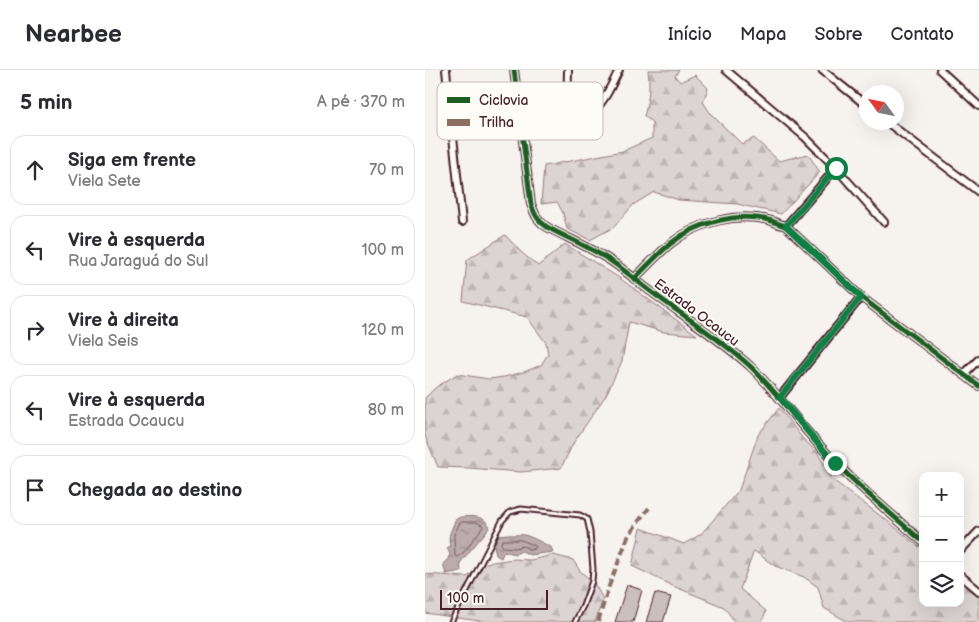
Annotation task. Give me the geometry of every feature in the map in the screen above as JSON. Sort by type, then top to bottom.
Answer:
[{"type":"street","points":[[603,99],[619,70]]},
{"type":"street","points":[[726,70],[805,137],[836,168],[884,222]]},
{"type":"street","points":[[822,70],[859,100]]},
{"type":"street","points":[[940,70],[979,106]]},
{"type":"street","points":[[898,130],[979,192]]},
{"type":"street","points":[[453,140],[462,222]]},
{"type":"street","name":"Estrada Ocaucu","points":[[523,140],[531,204],[539,222],[603,256],[709,333],[748,364],[780,397],[835,463],[919,539]]},
{"type":"street","points":[[786,226],[836,168]]},
{"type":"street","points":[[634,279],[671,243],[691,230],[731,218],[752,218],[770,221],[786,226],[861,297],[979,386]]},
{"type":"street","points":[[780,397],[861,297]]},
{"type":"street","points":[[964,374],[979,359]]},
{"type":"street","points":[[964,547],[979,531]]},
{"type":"street","points":[[964,578],[979,591]]},
{"type":"lane","points":[[451,622],[502,520],[509,512],[521,509],[580,515],[587,519],[592,547],[592,580],[575,622]]},
{"type":"green space","points":[[648,70],[679,70],[675,76],[680,82],[695,75],[708,88],[703,102],[711,114],[742,144],[754,138],[779,161],[808,154],[820,172],[781,214],[737,204],[679,200],[654,192],[633,205],[614,227],[590,240],[567,229],[563,213],[557,202],[541,204],[544,166],[623,151],[652,138],[652,122],[644,116],[649,93]]},
{"type":"green space","points":[[505,235],[538,266],[565,244],[618,277],[697,335],[664,332],[629,322],[622,361],[606,395],[574,442],[561,468],[521,472],[438,467],[425,436],[425,398],[435,388],[457,374],[489,379],[504,377],[541,365],[548,354],[546,343],[527,317],[463,301],[467,260]]},
{"type":"green space","points":[[779,408],[803,439],[817,452],[833,480],[919,547],[919,607],[964,607],[964,584],[979,596],[979,622],[848,622],[824,608],[818,587],[804,577],[775,566],[754,551],[740,589],[766,611],[762,622],[735,622],[724,607],[673,586],[632,566],[641,528],[684,544],[701,534],[739,490],[758,435]]},
{"type":"green space","points":[[553,555],[573,560],[580,571],[594,583],[603,599],[595,622],[486,622],[425,613],[425,574],[467,577],[486,563],[513,559],[531,560]]},
{"type":"water","points":[[460,517],[481,518],[490,527],[460,563],[461,571],[446,574],[443,564],[450,554],[447,548],[450,546],[449,535],[455,520]]},
{"type":"water","points":[[499,535],[531,537],[551,547],[553,552],[530,555],[522,551],[515,554],[504,551],[501,558],[496,555],[494,546]]},
{"type":"building","points":[[627,585],[642,590],[633,622],[615,622]]},
{"type":"building","points":[[655,593],[671,597],[663,622],[646,622]]},
{"type":"marked path","points":[[598,622],[609,586],[628,537],[649,508]]},
{"type":"cycle path","points":[[514,70],[516,82]]},
{"type":"cycle path","points":[[523,140],[531,204],[539,220],[547,227],[615,263],[739,356],[769,385],[832,459],[870,496],[919,539]]},
{"type":"cycle path","points":[[634,279],[670,244],[705,224],[718,220],[746,217],[772,221],[786,226],[861,297],[979,386]]},
{"type":"route","points":[[835,463],[780,397],[861,297],[786,226],[836,168]]}]
